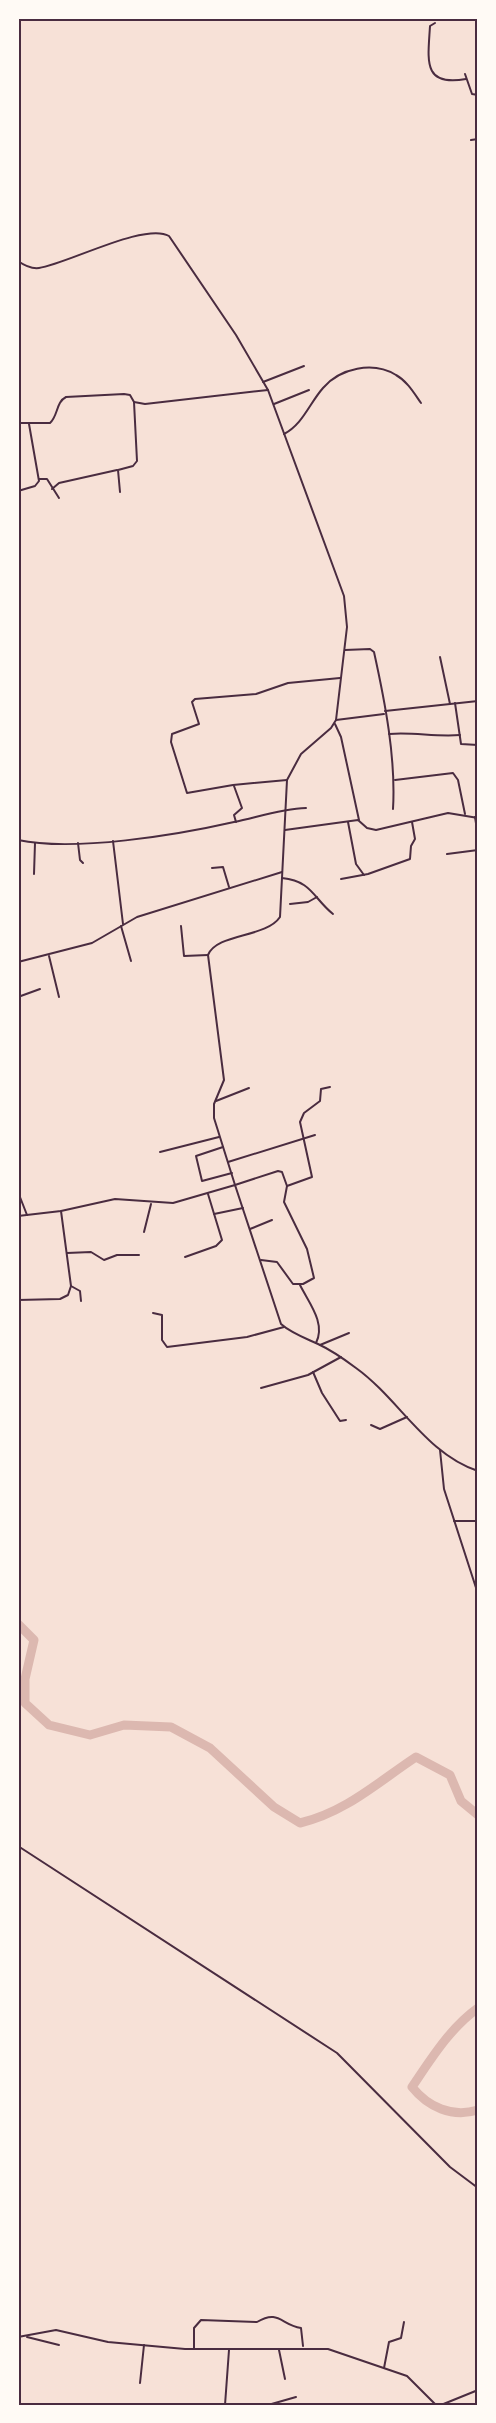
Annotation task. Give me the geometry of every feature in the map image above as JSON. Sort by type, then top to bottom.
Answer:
[{"type":"street","points":[[435,22],[431,23],[430,36],[432,74],[435,78],[447,82],[466,79]]},
{"type":"street","points":[[465,74],[472,94],[478,95]]},
{"type":"street","points":[[471,140],[478,139]]},
{"type":"street","points":[[18,261],[29,267],[38,268],[88,250],[162,232],[169,236],[236,335],[268,390],[344,596],[347,618],[345,650],[335,722],[341,737],[359,820],[374,831],[448,813],[465,814],[476,817],[478,836]]},
{"type":"street","points":[[263,382],[304,366]]},
{"type":"street","points":[[284,434],[296,427],[324,387],[354,369],[378,369],[395,375],[422,403]]},
{"type":"street","points":[[134,402],[145,404],[268,390]]},
{"type":"street","points":[[274,404],[309,390]]},
{"type":"street","points":[[18,423],[46,425],[52,422],[60,400],[66,397],[124,394],[130,395],[134,402],[137,461],[133,466],[59,483],[52,489]]},
{"type":"street","points":[[18,491],[37,485],[39,479],[29,424]]},
{"type":"street","points":[[118,470],[120,492]]},
{"type":"street","points":[[39,479],[47,479],[59,498]]},
{"type":"street","points":[[345,650],[370,649],[374,652],[389,734],[394,780],[393,809]]},
{"type":"street","points":[[440,657],[450,704]]},
{"type":"street","points":[[288,780],[233,785],[189,793],[185,791],[171,738],[177,730],[199,724],[193,700],[256,694],[288,683],[340,678]]},
{"type":"street","points":[[478,701],[335,722],[301,754],[288,780],[282,904],[278,921],[215,946],[208,955],[224,1080],[216,1101],[214,1118],[277,1315],[284,1327],[341,1357],[372,1381],[440,1450],[459,1463],[478,1471]]},
{"type":"street","points":[[455,703],[462,745],[478,745]]},
{"type":"street","points":[[389,734],[420,732],[433,736],[460,735]]},
{"type":"street","points":[[394,780],[453,773],[458,780],[465,814]]},
{"type":"street","points":[[233,785],[242,808],[234,815],[236,822]]},
{"type":"street","points":[[18,840],[35,843],[78,843],[113,840],[236,822],[286,809],[306,808]]},
{"type":"street","points":[[285,830],[359,820]]},
{"type":"street","points":[[348,822],[356,864],[364,875]]},
{"type":"street","points":[[341,879],[364,875],[410,859],[411,846],[415,839],[412,822]]},
{"type":"street","points":[[113,840],[122,925],[131,961]]},
{"type":"street","points":[[34,874],[35,843]]},
{"type":"street","points":[[78,843],[80,860],[83,863]]},
{"type":"street","points":[[447,854],[478,850]]},
{"type":"street","points":[[212,868],[223,867],[229,887]]},
{"type":"street","points":[[18,961],[49,956],[92,943],[144,914],[282,872]]},
{"type":"street","points":[[282,878],[302,882],[333,914]]},
{"type":"street","points":[[290,904],[308,902],[317,897]]},
{"type":"street","points":[[181,926],[184,956],[208,955]]},
{"type":"street","points":[[49,956],[59,997]]},
{"type":"street","points":[[18,996],[40,988]]},
{"type":"street","points":[[287,1186],[312,1176],[303,1139],[302,1117],[320,1101],[321,1089],[330,1087]]},
{"type":"street","points":[[216,1101],[249,1088]]},
{"type":"street","points":[[228,1161],[315,1136]]},
{"type":"street","points":[[160,1152],[219,1137]]},
{"type":"street","points":[[223,1147],[196,1156],[202,1181],[232,1173]]},
{"type":"street","points":[[18,1216],[61,1211],[115,1199],[173,1203],[280,1171],[287,1186],[284,1202],[307,1249],[314,1272],[312,1281],[300,1285],[291,1283],[277,1262],[261,1260]]},
{"type":"street","points":[[18,1192],[27,1215]]},
{"type":"street","points":[[185,1257],[220,1243],[208,1194]]},
{"type":"street","points":[[144,1232],[151,1203]]},
{"type":"street","points":[[214,1214],[243,1208]]},
{"type":"street","points":[[18,1300],[60,1299],[68,1295],[71,1286],[61,1211]]},
{"type":"street","points":[[250,1229],[272,1220]]},
{"type":"street","points":[[67,1253],[92,1252],[104,1260],[117,1255],[139,1255]]},
{"type":"street","points":[[300,1285],[318,1323],[320,1333],[318,1344]]},
{"type":"street","points":[[71,1286],[80,1291],[81,1301]]},
{"type":"street","points":[[153,1313],[162,1315],[163,1344],[167,1347],[247,1337],[284,1327]]},
{"type":"street","points":[[318,1344],[349,1333]]},
{"type":"street","points":[[261,1388],[313,1372],[341,1357]]},
{"type":"street","points":[[313,1372],[327,1402],[340,1421],[346,1420]]},
{"type":"street","points":[[371,1425],[380,1429],[407,1417]]},
{"type":"street","points":[[440,1450],[441,1480],[478,1594]]},
{"type":"street","points":[[454,1521],[478,1521]]},
{"type":"street","points":[[18,1845],[337,2053],[450,2167],[478,2188]]},
{"type":"street","points":[[194,2349],[194,2328],[201,2320],[257,2322],[264,2317],[282,2318],[293,2327],[301,2328],[303,2348]]},
{"type":"street","points":[[384,2368],[389,2342],[403,2336],[404,2322]]},
{"type":"street","points":[[18,2337],[56,2330],[108,2342],[194,2349],[328,2349],[407,2376],[436,2405]]},
{"type":"street","points":[[24,2337],[59,2345]]},
{"type":"street","points":[[140,2383],[144,2344]]},
{"type":"street","points":[[225,2405],[229,2350]]},
{"type":"street","points":[[279,2350],[285,2379]]},
{"type":"street","points":[[441,2405],[478,2390]]},
{"type":"street","points":[[268,2405],[296,2397]]},
{"type":"waterway","points":[[18,1624],[34,1640],[25,1679],[25,1703],[49,1725],[90,1735],[124,1725],[171,1727],[210,1748],[274,1807],[300,1823],[347,1804],[416,1757],[450,1775],[461,1801],[478,1815]]},
{"type":"waterway","points":[[478,2008],[450,2034],[412,2087],[425,2100],[441,2109],[459,2113],[478,2110]]}]
